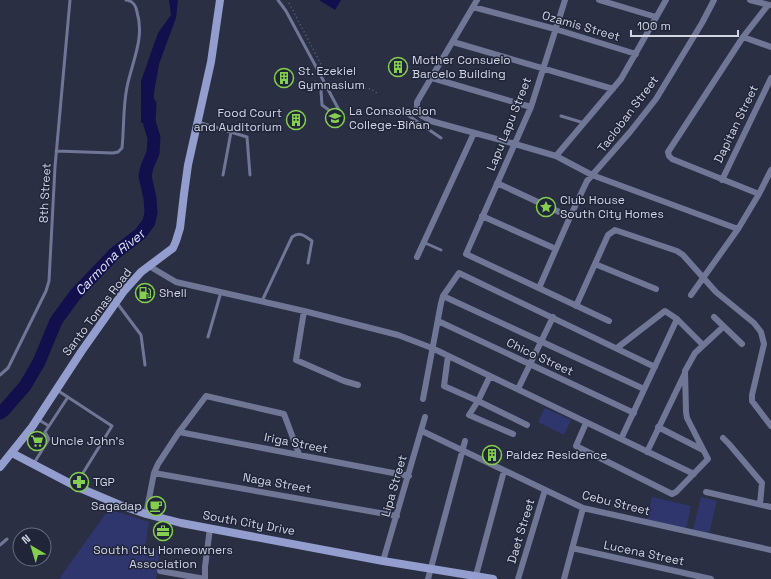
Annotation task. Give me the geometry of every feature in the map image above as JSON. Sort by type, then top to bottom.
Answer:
[{"type":"street","name":"Santo Tomas Road","points":[[0,467],[37,419],[116,302],[131,283],[149,266],[173,248],[179,234],[187,172],[211,62],[220,0]]},
{"type":"street","points":[[477,0],[417,102],[417,110],[422,116],[431,121],[556,156],[592,176],[738,229]]},
{"type":"street","name":"Lapu Lapu Street","points":[[539,288],[466,254],[531,107],[564,0]]},
{"type":"street","points":[[599,0],[656,17]]},
{"type":"street","points":[[556,156],[621,79],[666,0]]},
{"type":"street","name":"Tacloban Street","points":[[539,288],[587,181],[630,132],[656,99],[702,23],[714,0]]},
{"type":"street","points":[[750,0],[769,5],[743,37],[668,152],[672,159],[759,194]]},
{"type":"street","name":"Ozamis Street","points":[[473,7],[555,29],[636,54]]},
{"type":"street","points":[[743,37],[771,46]]},
{"type":"street","points":[[453,42],[613,89]]},
{"type":"street","points":[[432,78],[531,107]]},
{"type":"street","name":"Dapitan Street","points":[[722,180],[771,78]]},
{"type":"street","points":[[417,257],[474,133]]},
{"type":"street","points":[[692,295],[738,229],[759,194],[771,170]]},
{"type":"street","points":[[497,183],[570,217]]},
{"type":"street","points":[[482,216],[556,249]]},
{"type":"street","points":[[576,306],[608,235],[615,230],[677,251],[683,255],[716,292],[754,323],[761,332],[764,344],[752,401],[771,426]]},
{"type":"street","points":[[595,264],[656,289]]},
{"type":"street","points":[[149,266],[176,282],[304,311],[398,335],[432,348],[694,474]]},
{"type":"street","points":[[423,399],[443,296],[459,273],[654,367]]},
{"type":"street","points":[[539,288],[609,321]]},
{"type":"street","points":[[443,296],[644,389]]},
{"type":"street","points":[[304,311],[296,360],[344,381],[358,385]]},
{"type":"street","points":[[617,348],[665,311],[677,319],[703,345]]},
{"type":"street","points":[[518,389],[553,317]]},
{"type":"street","points":[[714,317],[742,344]]},
{"type":"street","points":[[621,439],[677,319]]},
{"type":"street","name":"Chico Street","points":[[438,321],[634,413]]},
{"type":"street","points":[[647,452],[692,358],[723,326]]},
{"type":"street","points":[[448,356],[444,386],[527,425]]},
{"type":"street","points":[[586,423],[576,446],[672,494],[676,492],[708,458],[687,418],[685,371]]},
{"type":"street","points":[[490,376],[478,401],[469,415],[513,434]]},
{"type":"street","points":[[146,514],[154,473],[158,464],[178,432],[206,396],[284,414],[299,454]]},
{"type":"street","name":"Lipa Street","points":[[383,561],[425,417]]},
{"type":"street","points":[[658,427],[703,450]]},
{"type":"street","name":"Cebu Street","points":[[422,431],[583,508],[771,550]]},
{"type":"street","name":"Iriga Street","points":[[178,432],[409,476]]},
{"type":"street","points":[[723,438],[762,483],[760,504]]},
{"type":"street","points":[[428,579],[465,441]]},
{"type":"street","name":"South City Drive","points":[[12,453],[75,486],[146,514],[181,523],[383,561],[475,578],[493,579]]},
{"type":"street","points":[[475,578],[504,471]]},
{"type":"street","name":"Naga Street","points":[[154,473],[397,516]]},
{"type":"street","name":"Daet Street","points":[[518,579],[545,490]]},
{"type":"street","points":[[706,492],[771,507]]},
{"type":"street","points":[[564,579],[583,508]]},
{"type":"street","points":[[160,571],[205,579],[210,528]]},
{"type":"street","name":"Lucena Street","points":[[572,548],[711,579]]},
{"type":"lane","name":"8th Street","points":[[0,375],[8,368],[46,291],[49,281],[56,151],[70,0]]},
{"type":"lane","points":[[56,151],[113,153],[118,152],[122,148],[127,88],[139,42],[140,20],[135,5],[129,0],[126,0]]},
{"type":"lane","points":[[278,0],[286,11],[325,83],[340,112],[332,113],[322,105],[321,91],[325,83]]},
{"type":"lane","points":[[399,109],[441,138]]},
{"type":"lane","points":[[415,120],[420,114]]},
{"type":"lane","points":[[561,116],[584,123]]},
{"type":"lane","points":[[198,122],[247,137],[250,175]]},
{"type":"lane","points":[[223,175],[231,132]]},
{"type":"lane","points":[[262,301],[292,237],[297,234],[301,234],[312,241],[308,263]]},
{"type":"lane","points":[[423,242],[441,250]]},
{"type":"lane","points":[[208,337],[221,292]]},
{"type":"lane","points":[[116,302],[142,335],[146,365]]},
{"type":"lane","points":[[56,389],[112,426],[75,486]]},
{"type":"lane","points":[[33,464],[50,439],[45,432],[68,397]]},
{"type":"lane","points":[[37,419],[49,426]]},
{"type":"lane","points":[[0,546],[7,539]]},
{"type":"path","points":[[289,3],[333,87],[371,89],[378,94]]},
{"type":"path","points":[[311,83],[327,75]]},
{"type":"shaded area","points":[[169,0],[178,0],[176,18],[159,64],[154,93],[152,121],[141,123],[141,81],[158,33],[171,15]]},
{"type":"shaded area","points":[[319,0],[341,0],[335,10]]},
{"type":"shaded area","points":[[545,408],[571,420],[564,435],[538,422]]},
{"type":"shaded area","points":[[652,497],[691,506],[686,529],[647,520]]},
{"type":"shaded area","points":[[701,497],[717,501],[709,533],[693,530]]},
{"type":"shaded area","points":[[109,509],[149,522],[145,548],[160,551],[156,579],[59,579]]},
{"type":"waterway","name":"Carmona River","points":[[0,413],[25,386],[39,362],[56,321],[75,295],[114,254],[140,234],[149,222],[151,212],[150,198],[145,176],[153,153],[154,138],[149,121],[150,104]]},
{"type":"place","name":"Mother Consuelo Barcelo Building","points":[[398,67]]},
{"type":"place","name":"St. Ezekiel Gymnasium","points":[[284,78]]},
{"type":"place","name":"La Consolacion College-Biñan","points":[[335,118]]},
{"type":"place","name":"Food Court and Auditorium","points":[[296,120]]},
{"type":"place","name":"Club House South City Homes","points":[[546,207]]},
{"type":"place","name":"Shell","points":[[145,293]]},
{"type":"place","name":"Uncle John's","points":[[37,441]]},
{"type":"place","name":"Paldez Residence","points":[[492,455]]},
{"type":"place","name":"TGP","points":[[79,482]]},
{"type":"place","name":"Sagadap","points":[[156,506]]},
{"type":"place","name":"South City Homeowners Association","points":[[163,531]]}]
